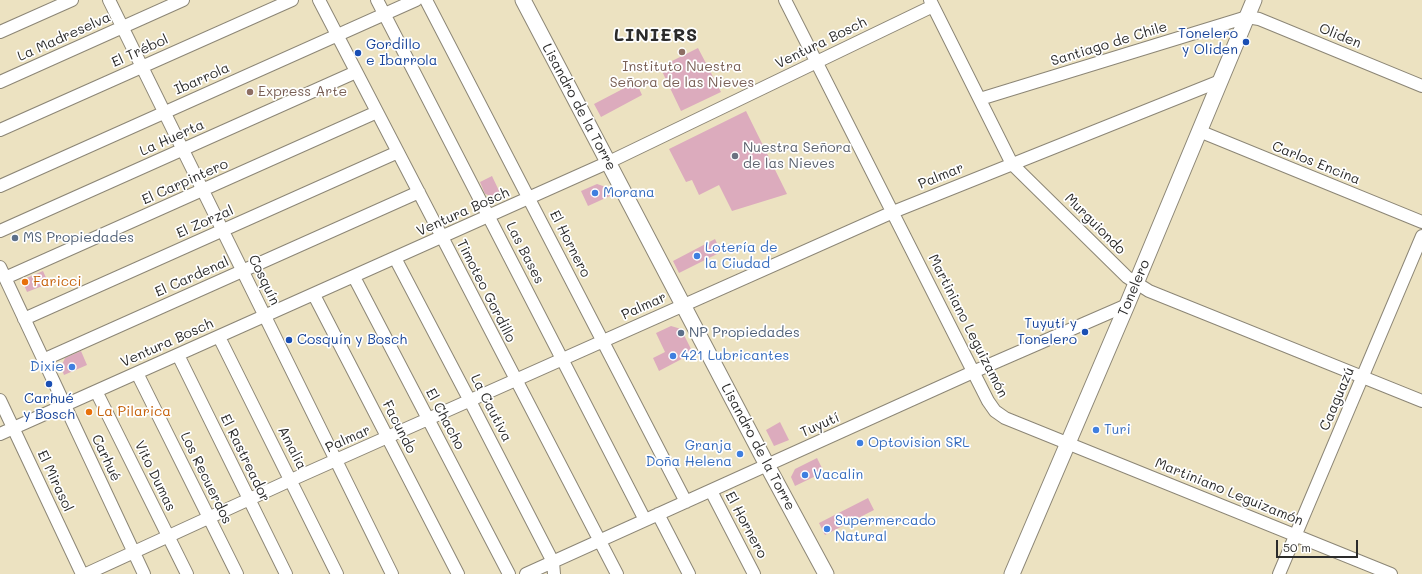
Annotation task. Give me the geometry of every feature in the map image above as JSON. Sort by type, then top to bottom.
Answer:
[{"type":"street","points":[[0,32],[72,0]]},
{"type":"street","name":"Cosquín","points":[[109,0],[392,574]]},
{"type":"street","name":"La Madreselva","points":[[0,82],[183,0]]},
{"type":"street","name":"El Trébol","points":[[0,130],[292,0]]},
{"type":"street","name":"Timoteo Gordillo","points":[[319,0],[617,574]]},
{"type":"street","name":"Las Bases","points":[[377,0],[646,520]]},
{"type":"street","name":"Ibarrola","points":[[0,186],[416,0]]},
{"type":"street","name":"El Hornero","points":[[426,0],[686,502]]},
{"type":"street","name":"Lisandro de la Torre","points":[[523,0],[767,465],[826,574]]},
{"type":"street","name":"Martiniano Leguizamón","points":[[785,0],[973,372],[995,411],[1005,418],[1068,444],[1295,534],[1391,574]]},
{"type":"street","name":"Tonelero","points":[[1012,574],[1127,306],[1253,0]]},
{"type":"street","name":"Ventura Bosch","points":[[0,434],[530,199],[817,61],[932,3]]},
{"type":"street","name":"Murguiondo","points":[[932,3],[1012,164],[1127,277],[1149,291],[1422,401]]},
{"type":"street","name":"Oliden","points":[[1246,17],[1259,20],[1422,86]]},
{"type":"street","name":"Santiago de Chile","points":[[980,99],[1246,17]]},
{"type":"street","name":"La Huerta","points":[[0,231],[356,72]]},
{"type":"street","name":"Palmar","points":[[86,574],[291,480],[337,461],[893,212],[1220,81]]},
{"type":"street","name":"El Carpintero","points":[[2,273],[203,190],[377,112]]},
{"type":"street","name":"Carlos Encina","points":[[1199,131],[1422,222]]},
{"type":"street","name":"El Zorzal","points":[[24,319],[398,152]]},
{"type":"street","name":"El Cardenal","points":[[44,360],[419,192]]},
{"type":"street","name":"Caaguazú","points":[[1279,574],[1422,236]]},
{"type":"street","name":"La Cautiva","points":[[395,258],[470,401],[553,568]]},
{"type":"street","name":"Carhué","points":[[2,273],[144,574]]},
{"type":"street","name":"El Chacho","points":[[354,277],[509,574]]},
{"type":"street","name":"Facundo","points":[[314,295],[458,574]]},
{"type":"street","name":"Tuyutí","points":[[526,574],[553,568],[600,541],[658,514],[973,372],[1127,306]]},
{"type":"street","name":"Amalia","points":[[219,337],[337,574]]},
{"type":"street","name":"El Rastreador","points":[[178,355],[286,574]]},
{"type":"street","name":"Los Recuerdos","points":[[137,373],[237,574]]},
{"type":"street","name":"Vito Dumas","points":[[96,391],[187,574]]},
{"type":"street","name":"El Mirasol","points":[[0,400],[82,574]]},
{"type":"street","name":"El Hornero","points":[[710,491],[754,574]]},
{"type":"street","points":[[658,514],[690,574]]},
{"type":"building","points":[[698,48],[721,92],[681,111],[660,67]]},
{"type":"building","points":[[636,82],[642,95],[601,117],[594,104]]},
{"type":"building","name":"Nuestra Señora de las Nieves","points":[[746,111],[787,194],[732,211],[719,185],[699,195],[692,180],[686,182],[669,149]]},
{"type":"building","points":[[492,176],[501,195],[495,197],[485,194],[480,182]]},
{"type":"building","name":"Morana","points":[[597,184],[606,187],[610,196],[588,206],[581,191]]},
{"type":"building","name":"Lotería de la Ciudad","points":[[715,239],[721,252],[679,273],[673,261]]},
{"type":"building","points":[[43,271],[47,280],[43,281],[45,285],[27,292],[22,280]]},
{"type":"building","points":[[671,326],[681,329],[693,353],[659,371],[653,358],[665,352],[656,333]]},
{"type":"building","points":[[81,351],[87,365],[64,375],[61,367],[65,358]]},
{"type":"building","points":[[780,422],[789,440],[774,446],[766,430]]},
{"type":"building","name":"Vacalin","points":[[817,458],[824,472],[795,486],[791,477],[795,469]]},
{"type":"building","points":[[868,498],[874,510],[825,535],[819,523]]},
{"type":"place","name":"Tonelero y Oliden","points":[[1246,42]]},
{"type":"place","name":"Instituto Nuestra Señora de las Nieves","points":[[682,52]]},
{"type":"place","name":"Gordillo e Ibarrola","points":[[358,53]]},
{"type":"place","name":"Express Arte","points":[[250,92]]},
{"type":"place","name":"Nuestra Señora de las Nieves","points":[[735,156]]},
{"type":"place","name":"Morana","points":[[595,193]]},
{"type":"place","name":"MS Propiedades","points":[[15,238]]},
{"type":"place","name":"Lotería de la Ciudad","points":[[697,256]]},
{"type":"place","name":"Faricci","points":[[25,282]]},
{"type":"place","name":"Tuyutí y Tonelero","points":[[1085,332]]},
{"type":"place","name":"NP Propiedades","points":[[681,333]]},
{"type":"place","name":"Cosquín y Bosch","points":[[289,340]]},
{"type":"place","name":"421 Lubricantes","points":[[673,356]]},
{"type":"place","name":"Dixie","points":[[72,367]]},
{"type":"place","name":"Carhué y Bosch","points":[[49,384]]},
{"type":"place","name":"La Pilarica","points":[[89,412]]},
{"type":"place","name":"Turi","points":[[1096,430]]},
{"type":"place","name":"Optovision SRL","points":[[860,443]]},
{"type":"place","name":"Granja Doña Helena","points":[[740,454]]},
{"type":"place","name":"Vacalin","points":[[805,475]]},
{"type":"place","name":"Supermercado Natural","points":[[827,529]]},
{"type":"district","name":"LINIERS","points":[[656,35]]}]
